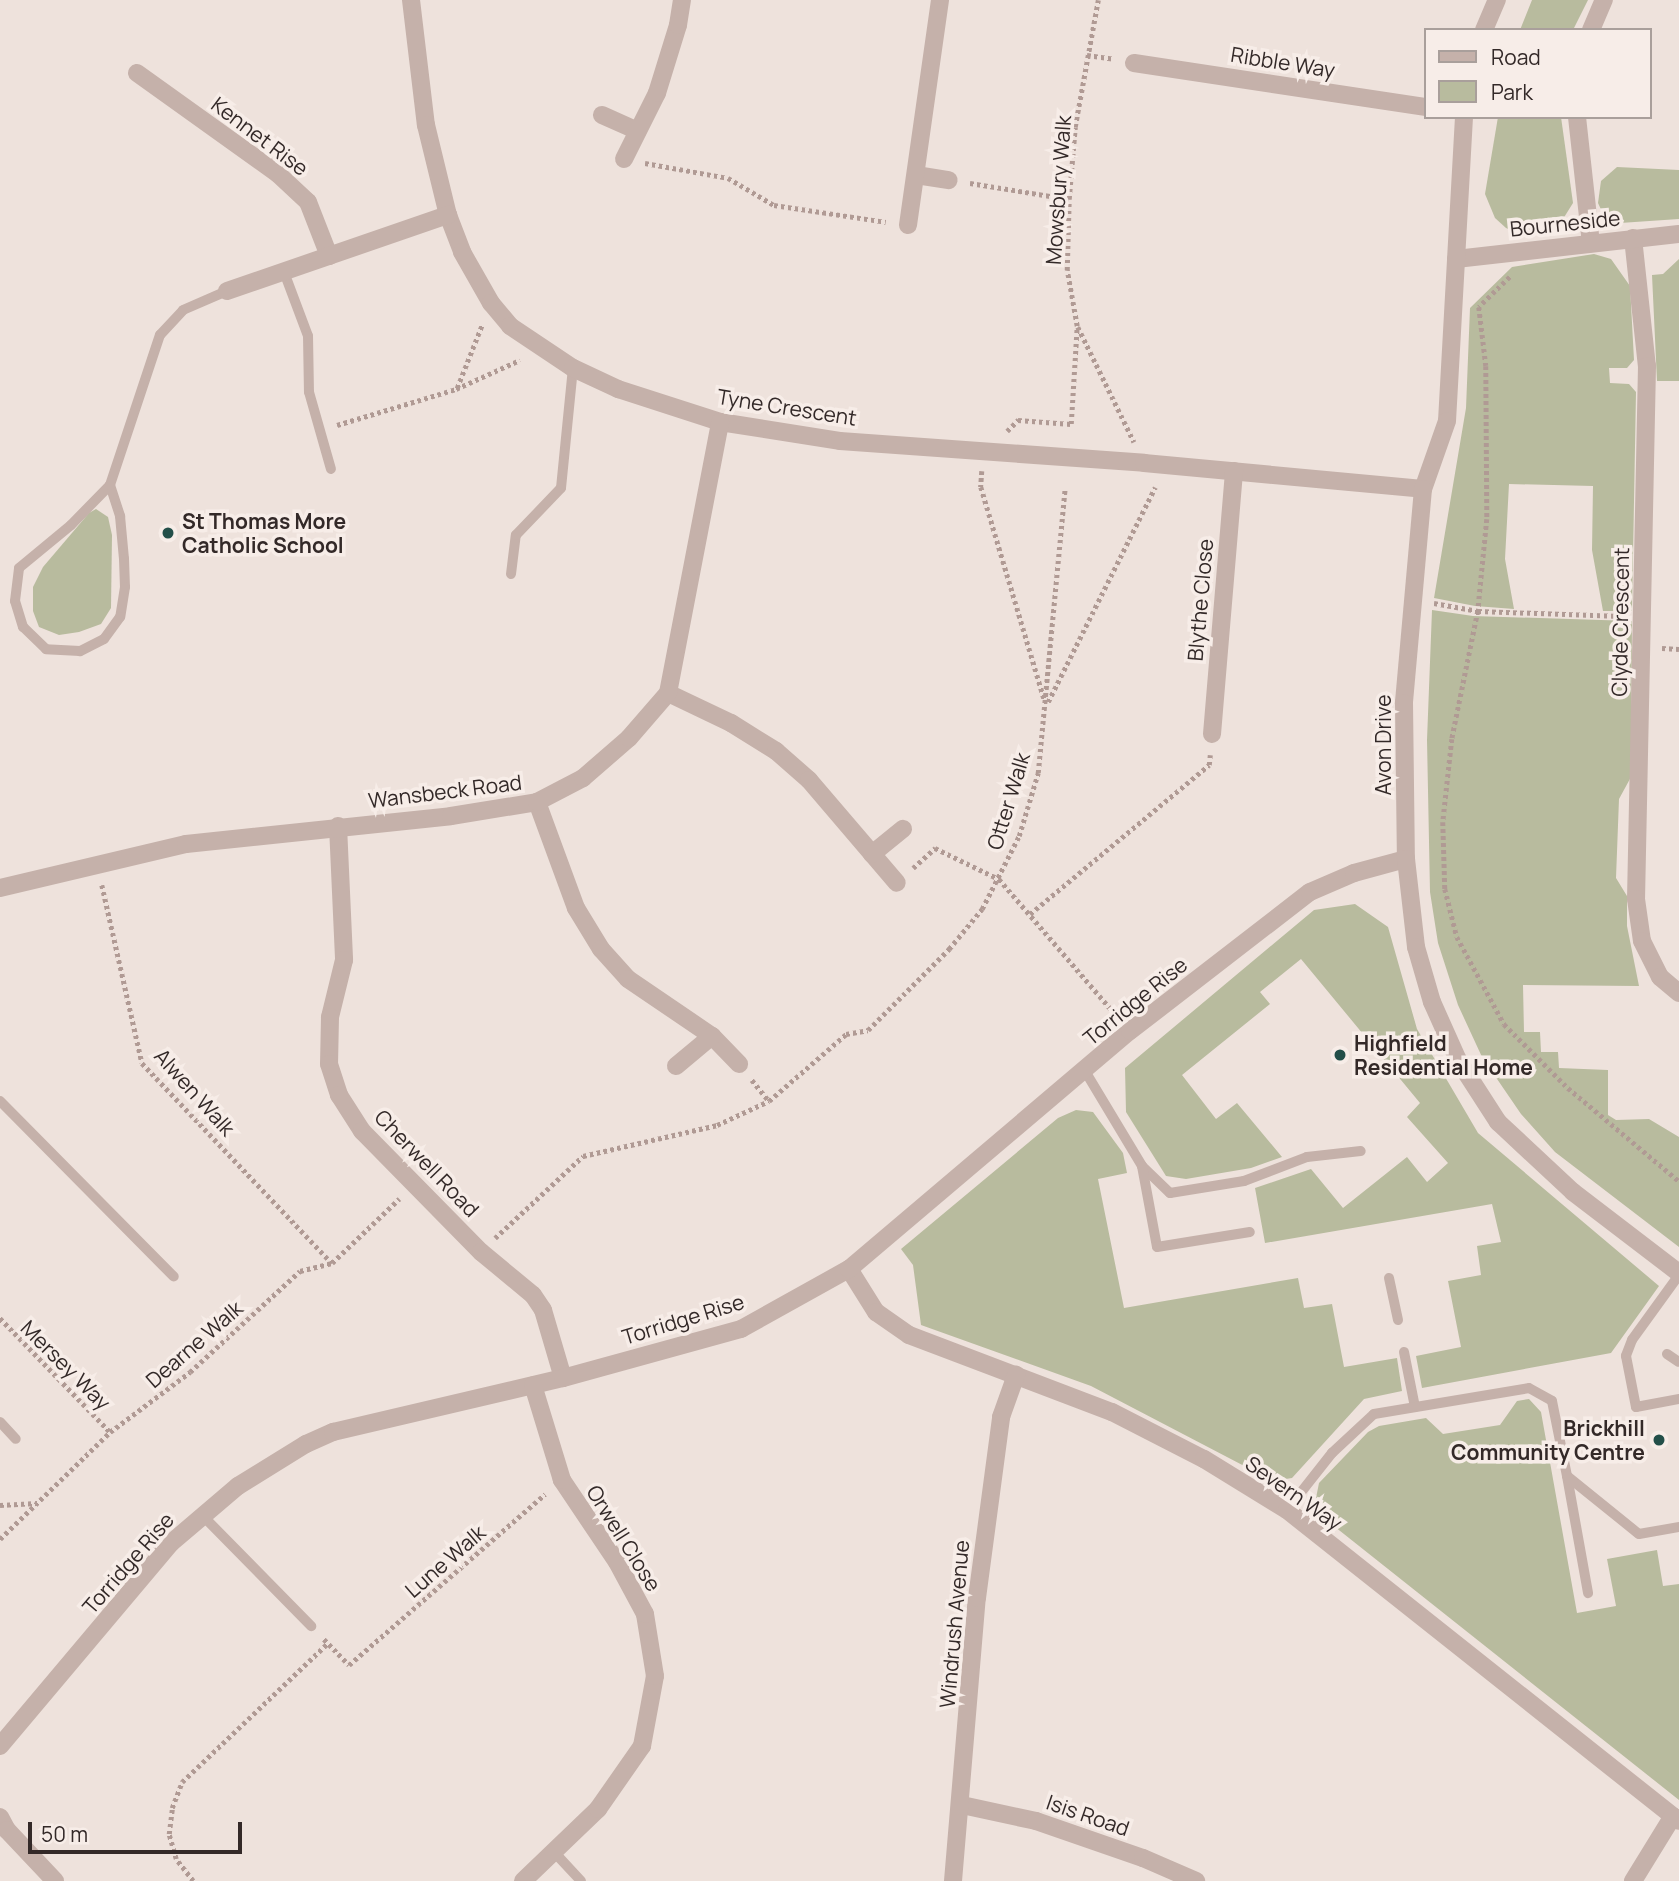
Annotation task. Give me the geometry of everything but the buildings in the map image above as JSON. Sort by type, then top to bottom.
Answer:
[{"type":"street","name":"Tyne Crescent","points":[[411,0],[426,125],[448,215],[462,252],[491,303],[510,326],[573,368],[618,389],[720,422],[840,441],[1153,463],[1423,489]]},
{"type":"street","points":[[624,159],[657,93],[678,25],[682,0]]},
{"type":"street","points":[[908,225],[940,0]]},
{"type":"street","points":[[1485,28],[1497,0]]},
{"type":"street","points":[[1592,28],[1604,0]]},
{"type":"street","name":"Ribble Way","points":[[1134,62],[1424,107]]},
{"type":"street","name":"Kennet Rise","points":[[137,73],[278,174],[308,202],[329,256]]},
{"type":"street","points":[[602,115],[638,131]]},
{"type":"street","name":"Avon Drive","points":[[1464,119],[1447,421],[1423,489],[1404,703],[1406,859],[1416,947],[1432,1002],[1458,1060],[1498,1122],[1573,1192],[1679,1274]]},
{"type":"street","points":[[1577,119],[1591,243]]},
{"type":"street","points":[[916,175],[949,180]]},
{"type":"street","points":[[227,291],[448,215]]},
{"type":"street","name":"Bourneside","points":[[1456,258],[1679,234]]},
{"type":"street","name":"Clyde Crescent","points":[[1633,239],[1647,366],[1636,898],[1642,941],[1660,977],[1679,993]]},
{"type":"street","name":"Wansbeck Road","points":[[0,888],[97,863],[187,844],[451,816],[537,802],[583,778],[629,738],[667,693],[720,422]]},
{"type":"street","name":"Blythe Close","points":[[1212,734],[1234,471]]},
{"type":"street","points":[[667,693],[732,723],[776,751],[809,780],[897,883]]},
{"type":"street","points":[[537,802],[576,908],[601,949],[628,979],[712,1036],[739,1064]]},
{"type":"street","name":"Cherwell Road","points":[[338,826],[344,960],[330,1017],[329,1064],[339,1095],[362,1131],[481,1252],[533,1295],[544,1310],[563,1378]]},
{"type":"street","points":[[872,854],[903,829]]},
{"type":"street","name":"Torridge Rise","points":[[0,1746],[171,1543],[202,1514],[239,1486],[306,1444],[334,1433],[563,1378],[741,1329],[849,1269],[1130,1031],[1310,892],[1354,873],[1406,859]]},
{"type":"street","points":[[676,1066],[712,1036]]},
{"type":"street","name":"Severn Way","points":[[849,1269],[876,1312],[909,1335],[1112,1412],[1204,1459],[1287,1510],[1676,1819]]},
{"type":"street","name":"Windrush Avenue","points":[[953,1881],[978,1585],[1001,1417],[1016,1375]]},
{"type":"street","name":"Orwell Close","points":[[523,1881],[598,1809],[642,1746],[656,1676],[645,1614],[617,1562],[562,1480],[533,1385]]},
{"type":"street","name":"Isis Road","points":[[961,1805],[1036,1821],[1143,1858],[1196,1881]]},
{"type":"street","points":[[0,1817],[7,1830],[55,1881]]},
{"type":"street","points":[[1633,1881],[1676,1819]]},
{"type":"lane","points":[[284,272],[308,336],[309,392],[331,469]]},
{"type":"lane","points":[[110,485],[120,516],[124,559],[125,587],[120,617],[104,639],[80,651],[46,649],[23,627],[15,601],[19,568],[71,525],[110,485],[160,335],[183,310],[227,291]]},
{"type":"lane","points":[[511,574],[516,535],[561,488],[573,368]]},
{"type":"lane","points":[[1085,1071],[1142,1167],[1170,1193],[1244,1181],[1307,1157],[1360,1151]]},
{"type":"lane","points":[[0,1101],[174,1277]]},
{"type":"lane","points":[[1142,1167],[1157,1247],[1250,1232]]},
{"type":"lane","points":[[1679,1274],[1632,1340],[1626,1356],[1636,1408],[1679,1399]]},
{"type":"lane","points":[[1389,1278],[1398,1320]]},
{"type":"lane","points":[[1404,1352],[1415,1408]]},
{"type":"lane","points":[[1668,1354],[1679,1362]]},
{"type":"lane","points":[[1287,1510],[1332,1453],[1374,1414],[1529,1388],[1552,1401],[1588,1593]]},
{"type":"lane","points":[[0,1422],[16,1439]]},
{"type":"lane","points":[[1567,1476],[1639,1534],[1679,1527]]},
{"type":"lane","points":[[202,1514],[311,1626]]},
{"type":"lane","points":[[555,1853],[581,1881]]},
{"type":"path","name":"Mowsbury Walk","points":[[1018,421],[1071,424],[1077,326],[1067,270],[1069,199],[1075,127],[1098,0]]},
{"type":"path","points":[[624,159],[728,178],[774,205],[908,225]]},
{"type":"path","points":[[949,180],[1069,199]]},
{"type":"path","points":[[1522,275],[1509,277],[1479,307],[1486,366],[1488,519],[1478,611],[1452,739],[1443,822],[1445,889],[1457,937],[1504,1024],[1568,1088],[1679,1181]]},
{"type":"path","points":[[456,389],[491,303]]},
{"type":"path","points":[[1046,706],[1154,491],[1153,463],[1077,326]]},
{"type":"path","points":[[320,430],[456,389],[499,370]]},
{"type":"path","points":[[982,453],[981,487],[1046,706]]},
{"type":"path","name":"Otter Walk","points":[[1065,489],[1038,773],[1018,836],[999,879],[1130,1031]]},
{"type":"path","points":[[1414,600],[1478,611],[1643,617]]},
{"type":"path","points":[[1030,914],[1209,765],[1212,734]]},
{"type":"path","points":[[897,883],[935,848],[999,879]]},
{"type":"path","name":"Alwen Walk","points":[[97,863],[142,1063],[332,1263]]},
{"type":"path","name":"Dearne Walk","points":[[0,1539],[110,1432],[190,1372],[300,1271],[332,1263],[415,1184]]},
{"type":"path","name":"Mersey Way","points":[[0,1318],[110,1432]]},
{"type":"path","name":"Lune Walk","points":[[327,1643],[349,1665],[562,1480]]},
{"type":"path","points":[[0,1505],[37,1503]]},
{"type":"path","points":[[193,1881],[176,1859],[169,1834],[172,1808],[182,1782],[327,1643],[311,1626]]},
{"type":"green space","points":[[1532,0],[1588,0],[1574,28],[1521,28]]},
{"type":"green space","points":[[1498,119],[1561,119],[1573,203],[1558,227],[1548,233],[1520,234],[1506,228],[1495,218],[1485,194]]},
{"type":"green space","points":[[1617,167],[1679,170],[1679,219],[1620,223],[1604,216],[1598,203],[1601,181]]},
{"type":"green space","points":[[1594,254],[1611,259],[1630,286],[1634,360],[1627,368],[1609,368],[1610,383],[1629,384],[1636,392],[1632,611],[1603,611],[1592,550],[1593,486],[1509,484],[1505,559],[1514,609],[1475,606],[1434,598],[1466,408],[1470,308],[1512,267]]},
{"type":"green space","points":[[1679,259],[1679,381],[1657,381],[1652,275],[1663,274]]},
{"type":"green space","points":[[96,509],[108,517],[112,535],[111,608],[101,624],[79,632],[59,635],[39,627],[33,611],[33,587],[43,567],[89,513]]},
{"type":"green space","points":[[1432,610],[1473,616],[1632,621],[1631,777],[1619,799],[1616,878],[1627,896],[1627,926],[1639,986],[1523,985],[1524,1032],[1540,1032],[1541,1052],[1558,1052],[1559,1068],[1608,1070],[1608,1115],[1616,1120],[1649,1119],[1679,1137],[1679,1247],[1555,1152],[1521,1114],[1482,1057],[1458,1005],[1438,943],[1430,892],[1427,740]]},
{"type":"green space","points":[[1355,904],[1388,927],[1417,1029],[1478,1133],[1659,1286],[1611,1353],[1422,1388],[1416,1356],[1461,1347],[1448,1281],[1481,1275],[1477,1246],[1501,1242],[1492,1204],[1265,1243],[1255,1188],[1311,1169],[1343,1208],[1407,1157],[1427,1182],[1448,1163],[1407,1117],[1420,1103],[1301,959],[1260,992],[1270,1004],[1182,1075],[1216,1119],[1237,1103],[1282,1157],[1251,1168],[1186,1179],[1166,1176],[1126,1112],[1125,1068],[1314,910]]},
{"type":"green space","points":[[1076,1110],[1093,1112],[1123,1153],[1127,1173],[1098,1179],[1124,1308],[1298,1278],[1304,1308],[1332,1304],[1344,1367],[1397,1358],[1402,1391],[1364,1399],[1292,1478],[1273,1481],[1091,1386],[921,1325],[913,1265],[901,1249],[1058,1118]]},
{"type":"green space","points":[[1529,1399],[1541,1412],[1577,1613],[1616,1606],[1607,1559],[1657,1550],[1663,1586],[1679,1584],[1679,1800],[1320,1515],[1315,1503],[1319,1483],[1368,1432],[1379,1426],[1426,1418],[1443,1434],[1500,1425],[1517,1401]]},
{"type":"place","name":"St Thomas More Catholic School","points":[[168,533]]},
{"type":"place","name":"Highfield Residential Home","points":[[1340,1055]]},
{"type":"place","name":"Brickhill Community Centre","points":[[1659,1440]]}]
